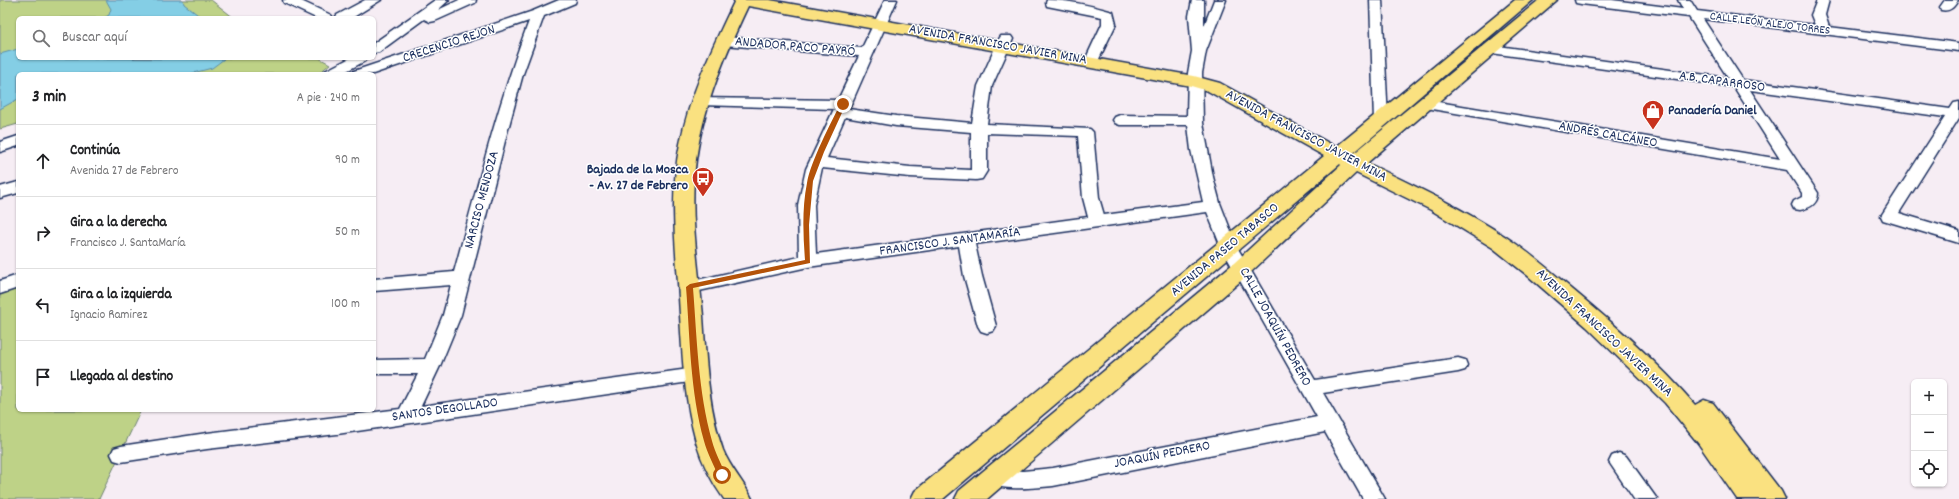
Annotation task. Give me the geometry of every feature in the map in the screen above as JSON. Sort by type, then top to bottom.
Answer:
[{"type":"main road","name":"AVENIDA FRANCISCO JAVIER MINA","points":[[743,0],[880,20]]},
{"type":"main road","points":[[739,499],[722,475],[708,442],[702,417],[696,375],[690,287],[685,241],[683,180],[689,144],[700,101],[724,41],[743,0]]},
{"type":"main road","name":"AVENIDA FRANCISCO JAVIER MINA","points":[[790,0],[880,20],[1220,81],[1352,155],[1471,225],[1500,243],[1559,289],[1629,353],[1673,396],[1707,436],[1752,499]]},
{"type":"main road","name":"AVENIDA PASEO TABASCO","points":[[968,499],[1242,268],[1352,155],[1381,120],[1525,0]]},
{"type":"main road","name":"AVENIDA PASEO TABASCO","points":[[924,499],[1229,247],[1352,155],[1426,104],[1548,0]]},
{"type":"main road","name":"AVENIDA FRANCISCO JAVIER MINA","points":[[1005,43],[1094,56],[1194,77]]},
{"type":"main road","name":"AVENIDA FRANCISCO JAVIER MINA","points":[[1352,155],[1433,188],[1478,214],[1528,250],[1580,292],[1688,392],[1724,434],[1772,499]]},
{"type":"street","points":[[288,0],[322,16]]},
{"type":"street","points":[[346,16],[375,0]]},
{"type":"street","points":[[397,33],[443,0]]},
{"type":"street","points":[[376,45],[397,33],[470,0]]},
{"type":"street","points":[[538,14],[570,0]]},
{"type":"street","points":[[808,261],[806,205],[810,181],[880,20],[891,0]]},
{"type":"street","name":"CALLE JOAQUÍN PEDRERO","points":[[1197,0],[1196,33],[1199,51]]},
{"type":"street","name":"CALLE JOAQUÍN PEDRERO","points":[[1220,0],[1199,51],[1194,77],[1196,121],[1212,206],[1229,247],[1374,499]]},
{"type":"street","points":[[1376,0],[1381,120]]},
{"type":"street","name":"CALLE LEÓN ALEJO TORRES","points":[[1581,0],[1959,47]]},
{"type":"street","points":[[1684,0],[1810,193],[1810,199],[1800,205]]},
{"type":"street","points":[[1823,0],[1818,15],[1824,31]]},
{"type":"street","points":[[1052,3],[1088,9],[1108,15],[1110,19],[1094,56]]},
{"type":"street","name":"CRECENCIO REJON","points":[[366,72],[538,14]]},
{"type":"street","name":"NARCISO MENDOZA","points":[[406,416],[431,366],[452,315],[516,74],[538,14]]},
{"type":"street","name":"ANDADOR PACO PAYRÓ","points":[[724,41],[866,52]]},
{"type":"street","points":[[817,162],[910,172],[971,176],[976,175],[979,171],[979,128],[985,86],[1005,43]]},
{"type":"street","name":"A.B. CAPARROSO","points":[[1490,49],[1738,84],[1956,110]]},
{"type":"street","points":[[334,72],[356,60]]},
{"type":"street","points":[[700,101],[842,108],[896,120],[979,128],[1085,132],[1090,198],[1097,222]]},
{"type":"street","name":"ANDRÉS CALCÁNEO","points":[[1426,104],[1724,156],[1791,166]]},
{"type":"street","points":[[1956,110],[1889,216],[1959,237]]},
{"type":"street","points":[[1120,120],[1196,121]]},
{"type":"street","points":[[0,147],[16,142]]},
{"type":"street","points":[[0,193],[16,188]]},
{"type":"street","name":"FRANCISCO J. SANTAMARÍA","points":[[690,287],[808,261],[1212,206]]},
{"type":"street","points":[[966,240],[973,276],[987,326]]},
{"type":"street","points":[[376,285],[462,278]]},
{"type":"street","points":[[0,288],[16,282]]},
{"type":"street","points":[[1310,388],[1458,365]]},
{"type":"street","points":[[376,367],[431,366]]},
{"type":"street","name":"SANTOS DEGOLLADO","points":[[121,454],[696,375]]},
{"type":"street","name":"JOAQUÍN PEDRERO","points":[[994,477],[1023,480],[1053,477],[1329,423]]},
{"type":"street","points":[[1619,462],[1646,499]]},
{"type":"green space","points":[[0,0],[211,0],[231,16],[16,16],[16,60],[323,60],[330,64],[320,72],[16,72],[16,125],[0,129]]},
{"type":"green space","points":[[16,287],[16,412],[140,412],[99,499],[0,499],[0,293]]},
{"type":"water","points":[[106,0],[183,0],[184,4],[199,16],[107,16],[111,9]]},
{"type":"water","points":[[16,50],[16,60],[223,60],[212,68],[197,72],[16,72],[16,100],[0,109],[0,54]]},
{"type":"place","name":"Panadería Daniel","points":[[1653,130]]},
{"type":"place","name":"Bajada de la Mosca - Av. 27 de Febrero","points":[[703,198]]},
{"type":"route","points":[[722,475],[716,464],[708,442],[702,417],[696,375],[690,287],[808,261],[806,205],[810,181],[821,152],[841,112],[843,104]]}]
